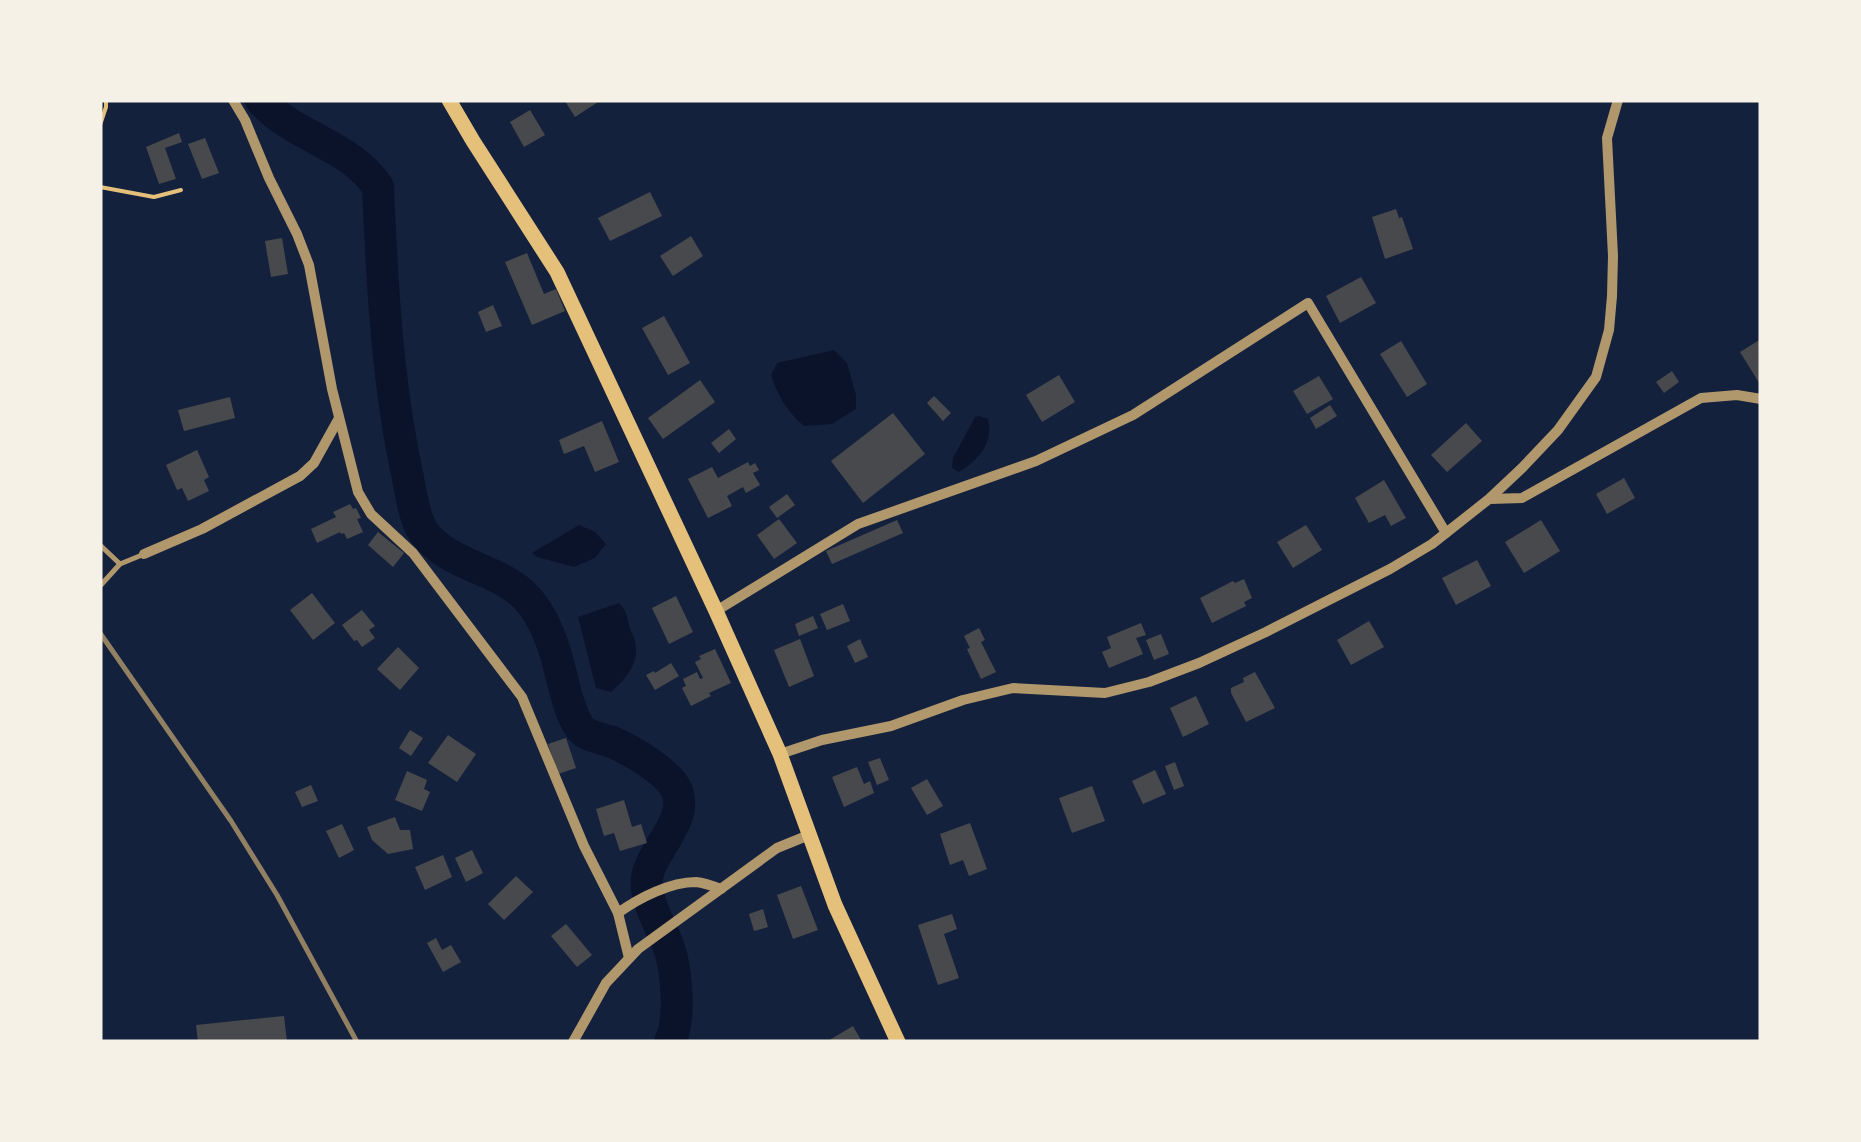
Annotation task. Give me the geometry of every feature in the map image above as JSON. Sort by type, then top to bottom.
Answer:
[{"type":"main road","points":[[449,100],[557,272],[780,754],[835,905],[898,1042]]},
{"type":"street","points":[[233,100],[304,251],[338,419],[364,504],[413,553],[522,696],[584,846],[618,913],[629,958]]},
{"type":"street","points":[[780,754],[822,740],[891,726],[963,700],[1013,688],[1105,693],[1149,682],[1199,664],[1432,544],[1489,499],[1558,430],[1596,377],[1609,330],[1613,256],[1607,138],[1618,100]]},
{"type":"street","points":[[716,610],[858,524],[1036,461],[1134,416],[1308,303],[1446,533]]},
{"type":"street","points":[[1489,499],[1522,498],[1701,398],[1737,395],[1761,399]]},
{"type":"street","points":[[144,554],[300,476],[314,463],[338,419]]},
{"type":"street","points":[[573,1042],[606,983],[638,949],[777,848],[809,835]]},
{"type":"street","points":[[618,913],[636,900],[690,882],[721,889]]},
{"type":"lane","points":[[100,545],[120,564]]},
{"type":"lane","points":[[100,586],[120,564],[144,554]]},
{"type":"path","points":[[100,125],[106,100]]},
{"type":"path","points":[[100,186],[154,197],[181,190]]},
{"type":"water","points":[[834,350],[847,363],[856,409],[832,424],[804,426],[784,403],[771,375],[777,363]]},
{"type":"water","points":[[979,416],[988,419],[989,436],[978,456],[959,472],[952,468],[953,458]]},
{"type":"water","points":[[579,525],[595,532],[606,544],[595,558],[574,567],[532,553]]},
{"type":"water","points":[[619,603],[636,649],[627,676],[611,692],[596,688],[578,617]]},
{"type":"building","points":[[567,100],[601,100],[575,117]]},
{"type":"building","points":[[530,110],[545,135],[524,147],[510,122]]},
{"type":"building","points":[[179,133],[182,142],[165,148],[176,179],[159,184],[146,147]]},
{"type":"building","points":[[205,138],[219,173],[202,179],[188,144]]},
{"type":"building","points":[[650,192],[662,216],[610,241],[598,218]]},
{"type":"building","points":[[1396,209],[1413,249],[1385,259],[1372,217]]},
{"type":"building","points":[[691,236],[703,256],[673,276],[660,256]]},
{"type":"building","points":[[282,238],[288,274],[271,277],[265,241]]},
{"type":"building","points":[[527,253],[544,294],[556,289],[565,311],[532,325],[505,262]]},
{"type":"building","points":[[1361,277],[1376,303],[1340,323],[1326,296]]},
{"type":"building","points":[[493,305],[502,326],[486,332],[478,312]]},
{"type":"building","points":[[664,316],[690,363],[668,375],[642,328]]},
{"type":"building","points":[[1761,339],[1761,386],[1740,352]]},
{"type":"building","points":[[1401,341],[1427,384],[1407,397],[1380,354]]},
{"type":"building","points":[[1672,371],[1679,382],[1664,393],[1656,382]]},
{"type":"building","points":[[1059,375],[1075,402],[1042,422],[1026,395]]},
{"type":"building","points":[[1319,376],[1333,399],[1307,414],[1293,391]]},
{"type":"building","points":[[700,380],[715,402],[663,439],[648,418]]},
{"type":"building","points":[[934,396],[951,413],[943,421],[927,403]]},
{"type":"building","points":[[230,397],[235,418],[184,431],[178,410]]},
{"type":"building","points":[[1330,405],[1337,416],[1316,429],[1310,418]]},
{"type":"building","points":[[893,413],[925,454],[863,503],[831,461]]},
{"type":"building","points":[[602,421],[619,462],[595,472],[584,446],[564,454],[559,440]]},
{"type":"building","points":[[1466,423],[1482,441],[1447,472],[1431,455]]},
{"type":"building","points":[[729,429],[736,439],[719,453],[711,443]]},
{"type":"building","points":[[197,450],[209,477],[204,480],[209,491],[188,501],[182,488],[177,490],[166,465]]},
{"type":"building","points":[[748,462],[750,466],[755,463],[759,470],[753,473],[760,485],[746,493],[743,487],[727,496],[732,506],[708,518],[688,479],[712,467],[718,478]]},
{"type":"building","points":[[1624,478],[1635,498],[1607,514],[1596,494]]},
{"type":"building","points":[[1384,480],[1406,518],[1391,526],[1385,515],[1369,523],[1355,498]]},
{"type":"building","points":[[787,494],[795,505],[777,518],[769,507]]},
{"type":"building","points":[[350,504],[361,518],[357,519],[363,532],[347,539],[340,532],[317,543],[311,529],[336,517],[333,512]]},
{"type":"building","points":[[779,519],[797,543],[774,559],[757,535]]},
{"type":"building","points":[[897,520],[903,533],[832,564],[826,551]]},
{"type":"building","points":[[1541,520],[1560,551],[1524,573],[1505,542]]},
{"type":"building","points":[[1306,525],[1322,550],[1293,568],[1277,542]]},
{"type":"building","points":[[378,532],[404,553],[393,567],[368,545]]},
{"type":"building","points":[[1477,560],[1491,586],[1456,605],[1442,578]]},
{"type":"building","points":[[1244,579],[1252,598],[1244,602],[1246,606],[1212,623],[1200,598]]},
{"type":"building","points":[[312,593],[335,623],[313,640],[290,610]]},
{"type":"building","points":[[676,596],[693,632],[669,644],[652,608]]},
{"type":"building","points":[[843,604],[850,621],[827,630],[820,614]]},
{"type":"building","points":[[362,610],[375,626],[369,630],[375,638],[362,647],[342,625]]},
{"type":"building","points":[[813,616],[818,628],[799,636],[795,624]]},
{"type":"building","points":[[1369,621],[1384,647],[1351,665],[1337,640]]},
{"type":"building","points":[[1141,623],[1146,635],[1136,638],[1143,654],[1109,668],[1102,652],[1111,648],[1107,637]]},
{"type":"building","points":[[979,628],[985,640],[981,642],[996,672],[981,679],[964,636]]},
{"type":"building","points":[[1161,634],[1169,654],[1154,660],[1146,640]]},
{"type":"building","points":[[800,639],[814,676],[789,687],[774,650]]},
{"type":"building","points":[[860,639],[868,657],[855,663],[847,646]]},
{"type":"building","points":[[398,647],[419,668],[400,690],[377,669]]},
{"type":"building","points":[[715,649],[731,683],[691,706],[682,688],[686,686],[683,679],[697,672],[703,678],[695,662]]},
{"type":"building","points":[[671,663],[679,676],[655,690],[646,675]]},
{"type":"building","points":[[1255,672],[1275,708],[1246,722],[1231,688]]},
{"type":"building","points":[[1196,696],[1209,724],[1183,737],[1170,708]]},
{"type":"building","points":[[410,730],[423,738],[411,756],[399,748]]},
{"type":"building","points":[[448,735],[476,754],[457,782],[428,763]]},
{"type":"building","points":[[566,738],[576,768],[558,774],[548,744]]},
{"type":"building","points":[[880,758],[889,780],[877,785],[868,762]]},
{"type":"building","points":[[1175,762],[1184,786],[1174,790],[1165,766]]},
{"type":"building","points":[[857,767],[864,784],[870,781],[874,793],[844,807],[832,777]]},
{"type":"building","points":[[1155,770],[1166,794],[1143,804],[1132,781]]},
{"type":"building","points":[[407,771],[427,780],[424,789],[430,792],[422,811],[395,800]]},
{"type":"building","points":[[927,779],[943,806],[927,815],[911,788]]},
{"type":"building","points":[[311,785],[318,801],[302,807],[295,792]]},
{"type":"building","points":[[1092,786],[1105,821],[1072,833],[1059,798]]},
{"type":"building","points":[[624,800],[632,827],[641,824],[647,843],[620,851],[614,833],[604,836],[596,809]]},
{"type":"building","points":[[395,817],[400,830],[410,830],[413,849],[388,854],[372,840],[367,827]]},
{"type":"building","points":[[970,823],[987,869],[969,876],[963,860],[950,865],[940,834]]},
{"type":"building","points":[[342,824],[354,850],[339,858],[326,831]]},
{"type":"building","points":[[472,850],[483,873],[466,882],[455,858]]},
{"type":"building","points":[[443,855],[452,877],[425,890],[415,867]]},
{"type":"building","points":[[516,876],[533,892],[504,920],[488,904]]},
{"type":"building","points":[[801,886],[818,930],[793,939],[777,895]]},
{"type":"building","points":[[763,909],[768,927],[754,931],[749,914]]},
{"type":"building","points":[[952,914],[957,929],[944,934],[959,978],[938,985],[918,925]]},
{"type":"building","points":[[566,924],[592,955],[577,967],[551,936]]},
{"type":"building","points":[[436,938],[442,950],[451,945],[461,962],[443,972],[427,943]]},
{"type":"building","points":[[284,1016],[287,1042],[198,1042],[196,1025]]},
{"type":"building","points":[[853,1026],[862,1042],[826,1042]]},
{"type":"waterway","points":[[261,100],[289,124],[353,161],[378,187],[390,367],[413,503],[423,531],[445,552],[500,578],[524,595],[547,631],[579,726],[587,734],[649,762],[677,791],[677,816],[647,877],[648,896],[668,945],[675,980],[676,1021],[670,1042]]},
{"type":"railway","points":[[100,633],[231,821],[277,895],[357,1042]]}]
